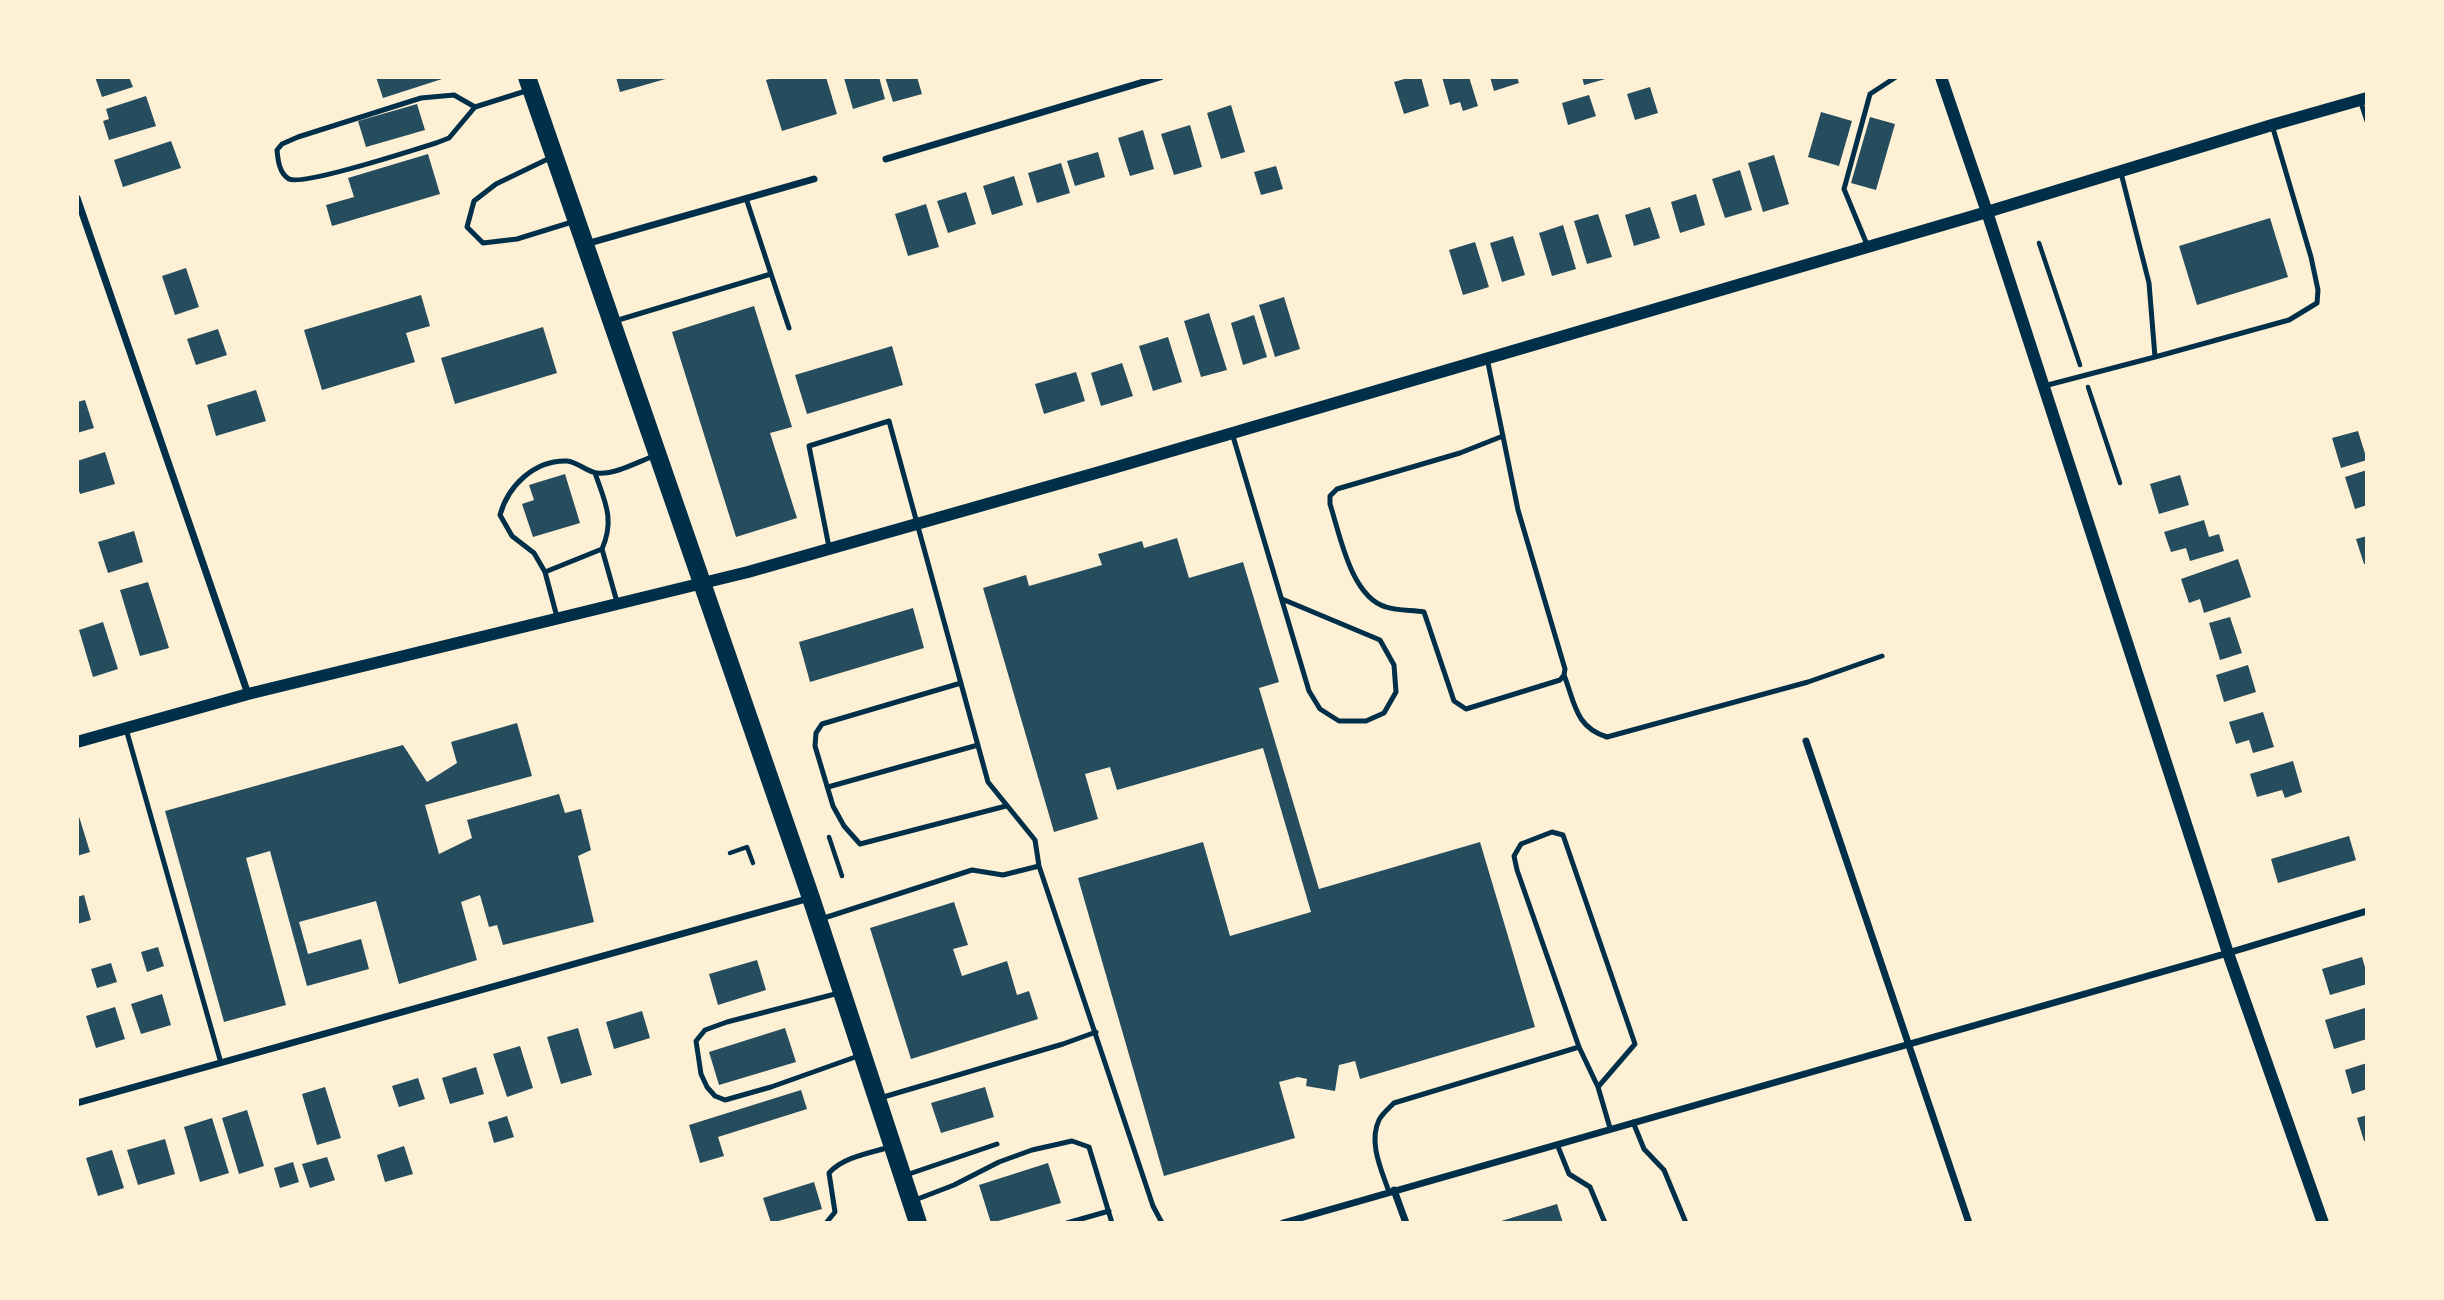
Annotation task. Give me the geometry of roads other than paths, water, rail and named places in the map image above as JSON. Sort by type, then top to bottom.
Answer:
[{"type":"main road","points":[[530,83],[811,898],[918,1223]]},
{"type":"street","points":[[886,159],[1160,77]]},
{"type":"street","points":[[1941,77],[2228,953],[2323,1223]]},
{"type":"street","points":[[77,742],[248,694],[703,585],[2121,173],[2364,99]]},
{"type":"street","points":[[585,244],[814,179]]},
{"type":"street","points":[[77,198],[248,694]]},
{"type":"street","points":[[1806,741],[1969,1223]]},
{"type":"street","points":[[77,1103],[811,898]]},
{"type":"street","points":[[1283,1223],[2367,911]]},
{"type":"street","points":[[1392,1191],[1406,1223]]},
{"type":"lane","points":[[1868,247],[1844,189],[1870,94],[1896,77]]},
{"type":"lane","points":[[475,107],[454,95],[421,98],[298,136],[282,144],[277,150],[278,161],[282,173],[290,180],[303,181],[436,143],[449,138],[475,107],[530,83]]},
{"type":"lane","points":[[2364,99],[2367,121]]},
{"type":"lane","points":[[2044,386],[2289,320],[2317,303],[2318,290],[2311,257],[2272,125]]},
{"type":"lane","points":[[555,156],[496,184],[474,201],[467,227],[483,243],[517,239],[577,221]]},
{"type":"lane","points":[[2121,173],[2149,283],[2155,357]]},
{"type":"lane","points":[[746,198],[789,328]]},
{"type":"lane","points":[[612,322],[771,274]]},
{"type":"lane","points":[[1487,358],[1503,436],[1518,510],[1565,669],[1560,680],[1466,709],[1454,701],[1424,612],[1384,607],[1362,591],[1354,575],[1329,496],[1337,489],[1460,453],[1503,436]]},
{"type":"lane","points":[[830,549],[809,446],[889,421],[988,782],[1035,840],[1039,866],[1153,1206],[1162,1223]]},
{"type":"lane","points":[[1232,433],[1309,691],[1320,709],[1339,722],[1366,721],[1384,713],[1396,692],[1394,665],[1380,640],[1282,599]]},
{"type":"lane","points":[[558,620],[545,572],[534,553],[512,536],[500,515],[505,498],[523,477],[542,466],[567,461],[595,473],[614,471],[658,454]]},
{"type":"lane","points":[[595,473],[608,513],[609,533],[602,549],[618,605]]},
{"type":"lane","points":[[545,572],[602,549]]},
{"type":"lane","points":[[1564,675],[1580,718],[1592,732],[1607,737],[1808,682],[1882,656]]},
{"type":"lane","points":[[961,683],[822,724],[816,733],[815,746],[833,806],[844,826],[860,844],[1006,806]]},
{"type":"lane","points":[[126,728],[221,1063]]},
{"type":"lane","points":[[828,787],[978,745]]},
{"type":"lane","points":[[1598,1087],[1635,1044],[1563,835],[1552,832],[1521,844],[1514,856],[1579,1046],[1598,1087],[1611,1128]]},
{"type":"lane","points":[[818,920],[972,870],[1003,875],[1039,866]]},
{"type":"lane","points":[[842,992],[705,1030],[696,1041],[701,1074],[707,1087],[715,1096],[724,1100],[771,1087],[863,1054]]},
{"type":"lane","points":[[877,1099],[1096,1032]]},
{"type":"lane","points":[[1392,1191],[1377,1159],[1375,1135],[1379,1119],[1394,1103],[1579,1046]]},
{"type":"lane","points":[[1633,1122],[1644,1149],[1664,1170],[1686,1223]]},
{"type":"lane","points":[[911,1202],[954,1185],[999,1162],[1032,1150],[1072,1141],[1089,1147],[1112,1223]]},
{"type":"lane","points":[[1557,1143],[1569,1174],[1590,1187],[1605,1223]]},
{"type":"lane","points":[[903,1176],[997,1144]]},
{"type":"lane","points":[[826,1223],[835,1212],[830,1173],[836,1166],[893,1146]]},
{"type":"lane","points":[[1067,1223],[1109,1211]]}]
